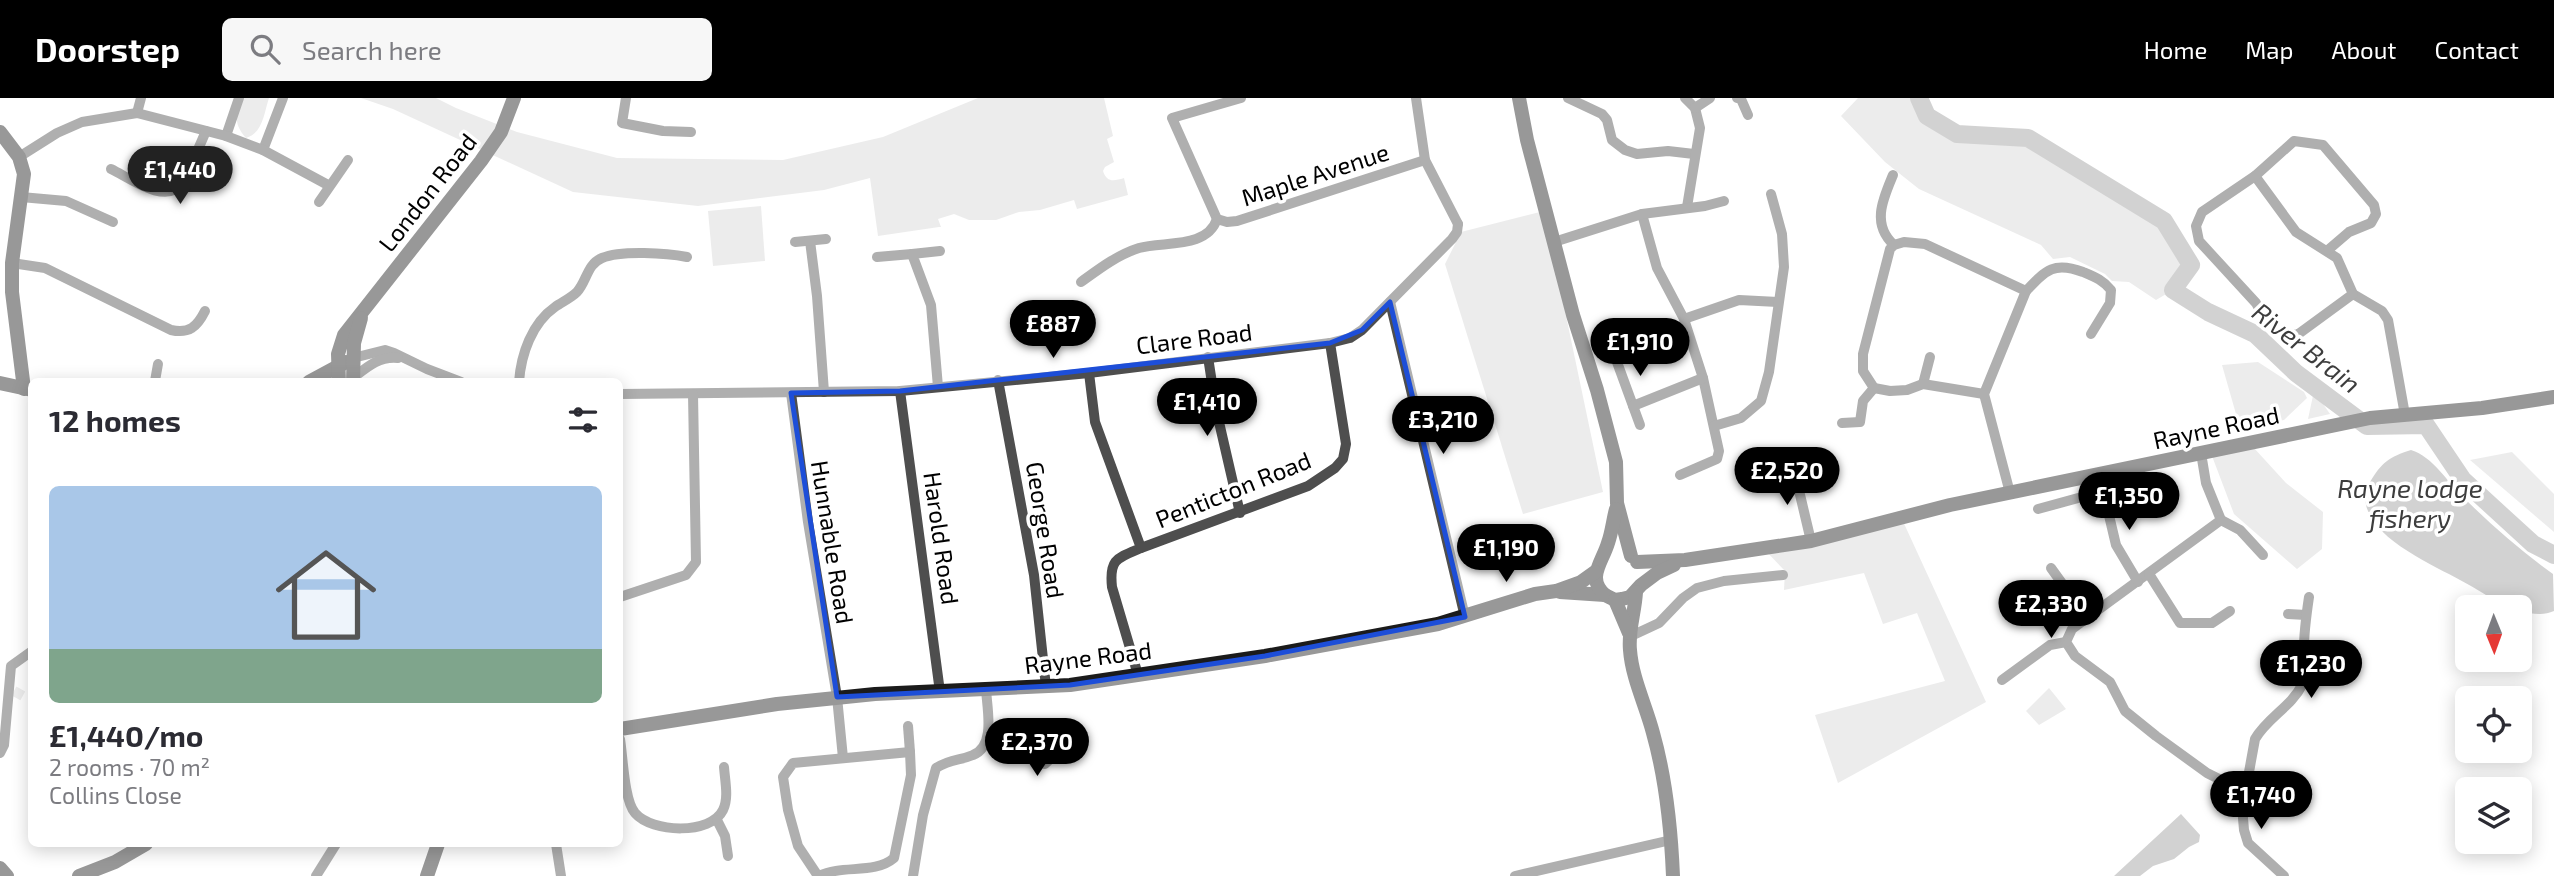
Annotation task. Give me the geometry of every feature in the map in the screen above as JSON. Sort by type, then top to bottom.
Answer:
[{"type":"street","points":[[137,113],[141,98]]},
{"type":"street","points":[[226,136],[239,98]]},
{"type":"street","points":[[263,150],[283,98]]},
{"type":"street","name":"London Road","points":[[338,365],[344,335],[484,156],[507,120],[514,98]]},
{"type":"street","points":[[626,98],[622,123],[663,131],[691,132]]},
{"type":"street","name":"Maple Avenue","points":[[1241,98],[1172,118],[1217,219],[1237,221],[1425,160]]},
{"type":"street","points":[[1416,98],[1425,160],[1458,225],[1471,226]]},
{"type":"street","points":[[1519,98],[1527,140],[1573,315],[1616,462],[1617,503],[1608,544],[1598,566],[1597,585],[1610,597],[1629,635]]},
{"type":"street","points":[[1568,98],[1602,114],[1607,120],[1612,140],[1625,150],[1637,154],[1668,151],[1694,154]]},
{"type":"street","points":[[1685,98],[1695,108],[1700,128],[1687,206]]},
{"type":"street","points":[[1695,108],[1710,98]]},
{"type":"street","points":[[1737,98],[1741,99],[1748,115]]},
{"type":"street","points":[[19,158],[57,133],[82,122],[137,113],[226,136],[263,150],[328,185]]},
{"type":"street","points":[[111,169],[160,193],[176,191],[183,184],[206,131]]},
{"type":"street","points":[[0,132],[19,158],[24,174],[12,263],[12,292],[28,389],[0,383]]},
{"type":"street","points":[[2328,250],[2349,232],[2371,223],[2376,214],[2374,205],[2323,145],[2294,141],[2255,176],[2202,212],[2196,226],[2199,241],[2256,303],[2265,320],[2281,333],[2297,335],[2353,294]]},
{"type":"street","points":[[318,202],[348,160]]},
{"type":"street","points":[[1893,175],[1882,201],[1880,216],[1887,238],[1894,245]]},
{"type":"street","points":[[2255,176],[2296,232],[2337,258],[2353,294],[2382,311],[2388,320],[2405,415]]},
{"type":"street","points":[[1714,426],[1741,418],[1761,401],[1769,372],[1784,267],[1782,234],[1770,194]]},
{"type":"street","points":[[22,197],[66,201],[113,222]]},
{"type":"street","points":[[1554,242],[1642,214],[1724,201]]},
{"type":"street","points":[[1642,214],[1657,268],[1684,319],[1703,378],[1719,451],[1717,459],[1680,475]]},
{"type":"street","name":"Maple Avenue","points":[[1081,282],[1102,267],[1140,248],[1198,239],[1211,231],[1217,219]]},
{"type":"street","name":"Clare Road","points":[[623,394],[900,391],[1089,373],[1329,343],[1350,338],[1362,330],[1452,239],[1458,225]]},
{"type":"street","points":[[795,242],[826,239]]},
{"type":"street","points":[[810,241],[824,392]]},
{"type":"street","points":[[1984,394],[1923,384],[1908,390],[1874,388],[1863,371],[1863,354],[1886,260],[1894,245],[1904,242],[1926,244],[2026,291]]},
{"type":"street","points":[[877,257],[940,251]]},
{"type":"street","points":[[519,378],[520,365],[535,326],[553,308],[577,292],[593,263],[611,256],[683,253]]},
{"type":"street","points":[[912,254],[930,305],[938,387]]},
{"type":"street","points":[[12,263],[45,268],[171,330],[191,330],[200,323],[205,311]]},
{"type":"street","points":[[2010,493],[1984,394],[2026,291],[2043,273],[2060,267],[2069,267],[2101,279],[2111,290],[2110,303],[2091,334]]},
{"type":"street","points":[[1684,319],[1739,300],[1778,302]]},
{"type":"street","points":[[1390,302],[1465,617]]},
{"type":"street","name":"London Road","points":[[349,378],[355,334],[366,307]]},
{"type":"street","name":"Penticton Road","points":[[1138,675],[1112,587],[1111,565],[1141,548],[1240,513],[1308,485],[1325,476],[1343,459],[1345,430],[1329,343]]},
{"type":"street","points":[[1610,343],[1640,425]]},
{"type":"street","points":[[316,378],[353,358],[385,351],[451,378]]},
{"type":"street","points":[[1208,357],[1216,409],[1240,513]]},
{"type":"street","points":[[1923,384],[1930,357]]},
{"type":"street","points":[[352,378],[384,358],[411,361]]},
{"type":"street","points":[[156,378],[158,364]]},
{"type":"street","points":[[338,365],[346,378]]},
{"type":"street","points":[[427,369],[427,378]]},
{"type":"street","points":[[1089,373],[1096,422],[1141,548]]},
{"type":"street","points":[[1633,406],[1703,378]]},
{"type":"street","name":"George Road","points":[[998,380],[1034,575],[1046,687]]},
{"type":"street","points":[[1842,423],[1860,422],[1863,401],[1874,388]]},
{"type":"street","name":"Harold Road","points":[[900,391],[940,691]]},
{"type":"street","name":"Hunnable Road","points":[[791,393],[808,522],[837,697],[843,758]]},
{"type":"street","points":[[623,596],[686,575],[695,562],[692,394]]},
{"type":"street","name":"Rayne Road","points":[[623,729],[837,697],[1046,687],[1095,682],[1373,638],[1465,617],[1535,594],[1556,591],[1581,582],[1615,553],[1634,559],[1685,560],[1811,541],[1950,505],[2343,423],[2482,408],[2554,397]]},
{"type":"street","points":[[1779,471],[1781,453]]},
{"type":"street","points":[[2201,453],[2206,483],[2221,520],[2240,530],[2263,555]]},
{"type":"street","points":[[1757,478],[1779,471],[1793,476],[1797,482],[1811,541]]},
{"type":"street","points":[[2038,509],[2140,481]]},
{"type":"street","points":[[2103,490],[2116,545],[2138,582]]},
{"type":"street","points":[[1617,503],[1634,559],[1641,569],[1629,635],[1630,655],[1664,781],[1673,876]]},
{"type":"street","points":[[2066,642],[2072,629],[2221,520]]},
{"type":"street","name":"Rayne Road","points":[[1556,591],[1630,597],[1657,573],[1685,560]]},
{"type":"street","points":[[2051,568],[2087,618]]},
{"type":"street","points":[[2149,574],[2180,623],[2212,623],[2230,611]]},
{"type":"street","points":[[1629,635],[1659,623],[1683,598],[1697,588],[1724,581],[1783,575]]},
{"type":"street","points":[[2284,876],[2248,843],[2243,818],[2255,739],[2302,686],[2309,597]]},
{"type":"street","points":[[2288,614],[2306,615]]},
{"type":"street","points":[[2066,642],[2075,656],[2110,682],[2125,711],[2155,736],[2207,773],[2221,780],[2247,783]]},
{"type":"street","points":[[2002,680],[2050,645],[2066,642]]},
{"type":"street","points":[[0,753],[4,745],[11,690],[11,666],[28,654]]},
{"type":"street","points":[[913,876],[923,815],[936,768],[949,760],[974,755],[983,748],[986,741],[986,689]]},
{"type":"street","points":[[908,726],[910,752],[911,775],[894,858],[886,865],[828,871],[818,876],[798,846],[788,810],[783,777],[793,763],[910,752]]},
{"type":"street","points":[[986,741],[1045,764],[1073,737]]},
{"type":"street","points":[[623,759],[629,799],[634,812],[646,821],[674,829],[691,828],[716,820],[724,809],[724,767]]},
{"type":"street","points":[[716,820],[725,836],[728,856]]},
{"type":"street","points":[[1515,876],[1671,840]]},
{"type":"street","points":[[79,876],[115,862],[141,847]]},
{"type":"street","points":[[316,876],[337,847]]},
{"type":"street","points":[[426,876],[437,847]]},
{"type":"street","points":[[557,847],[562,876]]},
{"type":"street","points":[[0,868],[7,876]]},
{"type":"highlighted area","points":[[1390,302],[1465,617],[1265,656],[1070,685],[837,697],[791,393],[900,391],[1330,343],[1362,330]]},
{"type":"shaded area","points":[[241,98],[269,98],[259,127],[246,138],[237,119]]},
{"type":"shaded area","points":[[361,98],[436,98],[517,132],[617,158],[783,160],[883,137],[978,98],[1104,98],[1113,136],[1107,139],[1114,162],[1103,171],[1111,180],[1124,178],[1128,195],[1077,209],[1074,200],[996,220],[969,220],[954,214],[938,219],[941,227],[878,236],[870,178],[824,190],[698,206],[573,192],[393,109]]},
{"type":"shaded area","points":[[1858,98],[1919,98],[1927,116],[1957,134],[2028,138],[2164,221],[2191,265],[2173,290],[2156,300],[2129,282],[2112,281],[2105,274],[2070,257],[2053,259],[2041,245],[1919,189],[1885,162],[1841,116]]},
{"type":"shaded area","points":[[761,206],[765,261],[713,266],[708,211]]},
{"type":"shaded area","points":[[1544,211],[1603,492],[1523,514],[1445,264],[1461,232]]},
{"type":"shaded area","points":[[2258,362],[2304,392],[2307,398],[2284,420],[2240,428],[2222,365]]},
{"type":"shaded area","points":[[2314,391],[2330,414],[2308,419]]},
{"type":"shaded area","points":[[2254,448],[2286,483],[2323,512],[2322,549],[2297,569],[2234,514],[2212,456]]},
{"type":"shaded area","points":[[2512,452],[2554,494],[2554,532],[2470,460]]},
{"type":"shaded area","points":[[1901,517],[1986,702],[1838,783],[1815,715],[1945,681],[1917,613],[1883,624],[1864,573],[1784,590],[1785,571],[1764,549]]},
{"type":"shaded area","points":[[2049,688],[2066,709],[2039,725],[2026,711]]},
{"type":"water","name":"Rayne lodge fishery","points":[[2411,450],[2433,463],[2484,517],[2553,574],[2554,611],[2546,614],[2532,613],[2532,595],[2486,595],[2412,554],[2380,529],[2369,514],[2365,499],[2370,482],[2378,470],[2397,455]]},
{"type":"water","points":[[2181,814],[2200,835],[2199,842],[2174,859],[2153,866],[2140,876],[2114,876]]},
{"type":"waterway","name":"River Brain","points":[[1919,98],[1927,116],[1957,134],[2028,138],[2164,221],[2191,265],[2173,290],[2208,312],[2255,334],[2296,373],[2367,426],[2426,425],[2463,480],[2533,544],[2554,555]]},
{"type":"tunnel","points":[[14,691],[25,697]]}]
